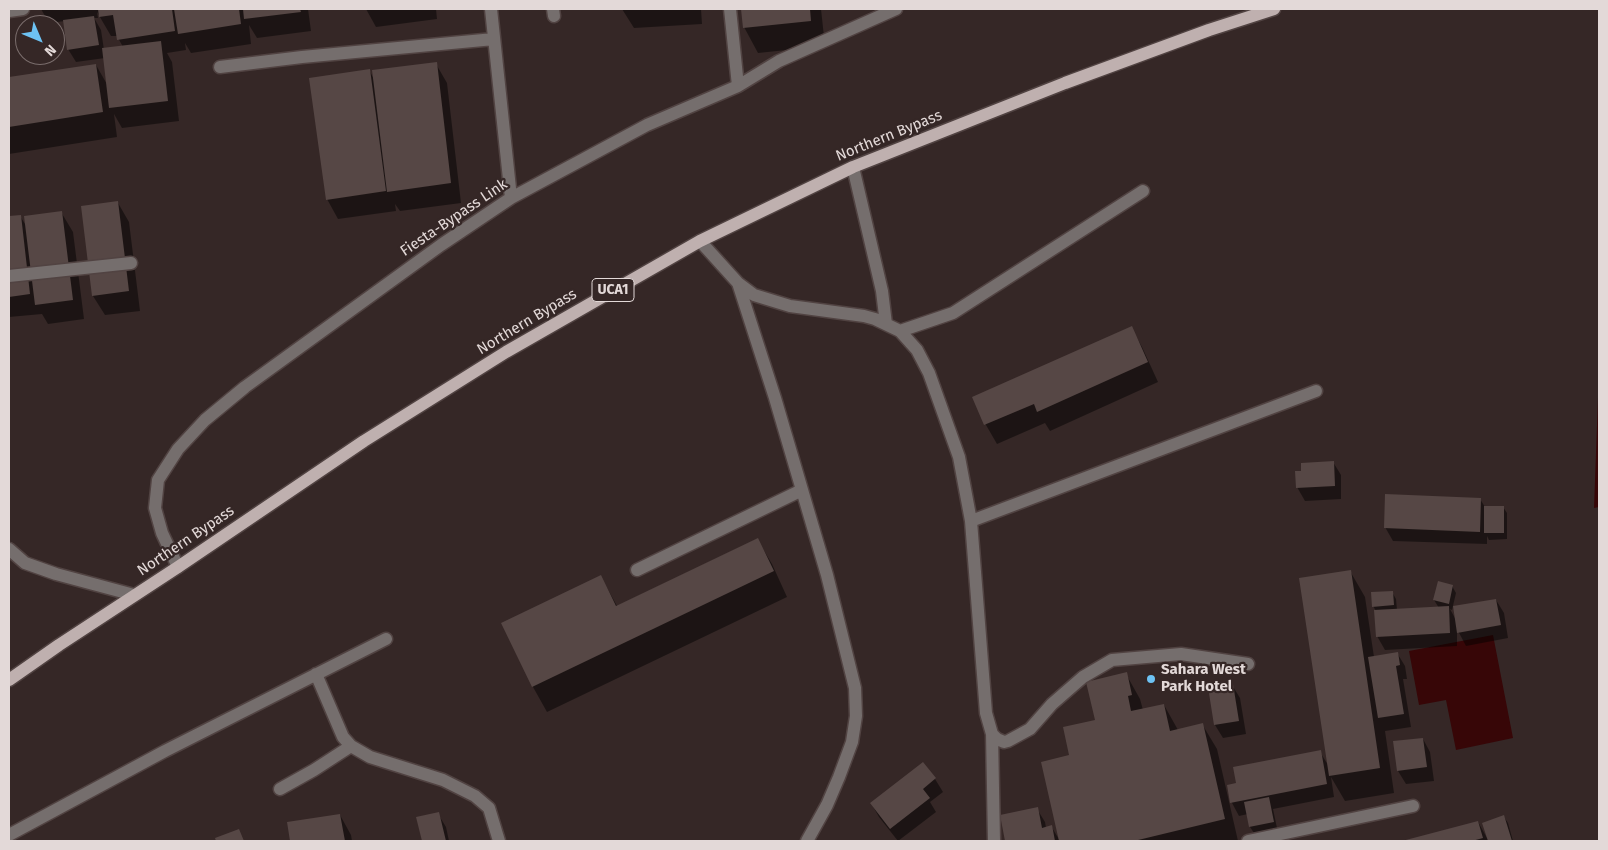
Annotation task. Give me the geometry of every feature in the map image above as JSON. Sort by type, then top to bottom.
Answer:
[{"type":"main road","name":"Northern Bypass","points":[[9,680],[364,442],[506,352],[700,241],[853,167],[1065,83],[1208,30],[1274,9]]},
{"type":"street","points":[[9,11],[22,9]]},
{"type":"street","points":[[491,9],[511,198]]},
{"type":"street","points":[[730,9],[738,86]]},
{"type":"street","name":"Fiesta-Bypass Link","points":[[178,567],[162,533],[155,508],[158,480],[178,449],[205,420],[246,387],[441,245],[511,198],[647,125],[738,86],[780,61],[896,9]]},
{"type":"street","points":[[220,67],[302,57],[494,39]]},
{"type":"street","points":[[853,167],[882,291],[886,324]]},
{"type":"street","points":[[900,330],[952,313],[1143,191]]},
{"type":"street","points":[[700,241],[738,283],[754,295],[790,306],[864,316],[900,330],[917,350],[930,373],[960,457],[970,521],[986,714],[992,734],[994,841]]},
{"type":"street","points":[[9,276],[131,264]]},
{"type":"street","points":[[738,283],[827,575],[855,688],[856,716],[852,742],[827,805],[807,841]]},
{"type":"street","points":[[970,521],[1316,391]]},
{"type":"street","points":[[637,570],[802,490]]},
{"type":"street","points":[[9,549],[25,563],[56,574],[134,595]]},
{"type":"street","points":[[9,835],[165,751],[386,639]]},
{"type":"street","points":[[992,734],[1004,742],[1030,729],[1052,704],[1083,677],[1112,660],[1181,654],[1248,664]]},
{"type":"street","points":[[316,674],[342,737],[351,746],[370,757],[442,780],[475,796],[489,808],[499,841]]},
{"type":"street","points":[[280,788],[314,770],[351,746]]},
{"type":"street","points":[[1248,841],[1413,806]]},
{"type":"shaded area","points":[[1599,370],[1599,507],[1594,508]]},
{"type":"shaded area","points":[[1493,635],[1513,738],[1456,750],[1446,700],[1419,705],[1409,651]]},
{"type":"building","points":[[98,9],[172,9],[175,31],[117,40],[113,15],[99,17]]},
{"type":"building","points":[[174,9],[239,9],[241,24],[178,34]]},
{"type":"building","points":[[243,9],[300,9],[301,12],[244,19]]},
{"type":"building","points":[[741,9],[810,9],[811,21],[743,28]]},
{"type":"building","points":[[94,16],[99,45],[67,50],[65,20]]},
{"type":"building","points":[[161,41],[168,101],[109,108],[102,48]]},
{"type":"building","points":[[437,62],[451,183],[387,192],[372,70]]},
{"type":"building","points":[[96,64],[103,112],[9,127],[9,77]]},
{"type":"building","points":[[370,69],[386,191],[326,200],[309,78]]},
{"type":"building","points":[[118,201],[129,291],[92,296],[81,206]]},
{"type":"building","points":[[62,211],[73,300],[35,305],[24,216]]},
{"type":"building","points":[[21,215],[30,294],[9,297],[9,216]]},
{"type":"building","points":[[1132,326],[1148,362],[1037,412],[1034,404],[984,425],[972,397]]},
{"type":"building","points":[[1334,461],[1335,486],[1296,488],[1295,471],[1301,471],[1301,463]]},
{"type":"building","points":[[1385,494],[1481,498],[1480,532],[1384,528]]},
{"type":"building","points":[[1484,506],[1504,506],[1504,533],[1484,533]]},
{"type":"building","points":[[758,538],[774,571],[532,687],[501,623],[601,575],[616,606]]},
{"type":"building","points":[[1351,570],[1380,768],[1329,776],[1299,578]]},
{"type":"building","points":[[1438,581],[1453,585],[1449,604],[1433,600]]},
{"type":"building","points":[[1393,591],[1394,605],[1372,607],[1371,592]]},
{"type":"building","points":[[1496,599],[1501,625],[1457,633],[1453,606]]},
{"type":"building","points":[[1449,606],[1450,633],[1376,637],[1374,610]]},
{"type":"building","points":[[1398,652],[1400,665],[1396,666],[1404,714],[1378,718],[1368,657]]},
{"type":"building","points":[[1127,672],[1132,695],[1128,696],[1131,711],[1164,704],[1170,731],[1203,723],[1225,819],[1134,841],[1059,841],[1041,762],[1069,755],[1063,727],[1095,720],[1086,682]]},
{"type":"building","points":[[1233,684],[1239,721],[1214,725],[1208,687]]},
{"type":"building","points":[[1423,738],[1427,767],[1397,771],[1393,741]]},
{"type":"building","points":[[1321,750],[1327,784],[1230,803],[1227,785],[1236,783],[1233,767]]},
{"type":"building","points":[[923,762],[936,778],[923,789],[930,798],[890,829],[870,803]]},
{"type":"building","points":[[1269,797],[1274,822],[1249,827],[1244,802]]},
{"type":"building","points":[[1038,807],[1042,828],[1052,825],[1055,841],[1005,841],[1000,815]]},
{"type":"building","points":[[439,812],[446,841],[422,841],[416,817]]},
{"type":"building","points":[[340,814],[345,841],[290,841],[287,822]]},
{"type":"building","points":[[1504,815],[1512,841],[1488,841],[1482,823]]},
{"type":"building","points":[[1478,821],[1483,838],[1472,841],[1402,841]]},
{"type":"building","points":[[239,829],[244,841],[216,841],[215,838]]},
{"type":"place","name":"Sahara West Park Hotel","points":[[1151,679]]}]
